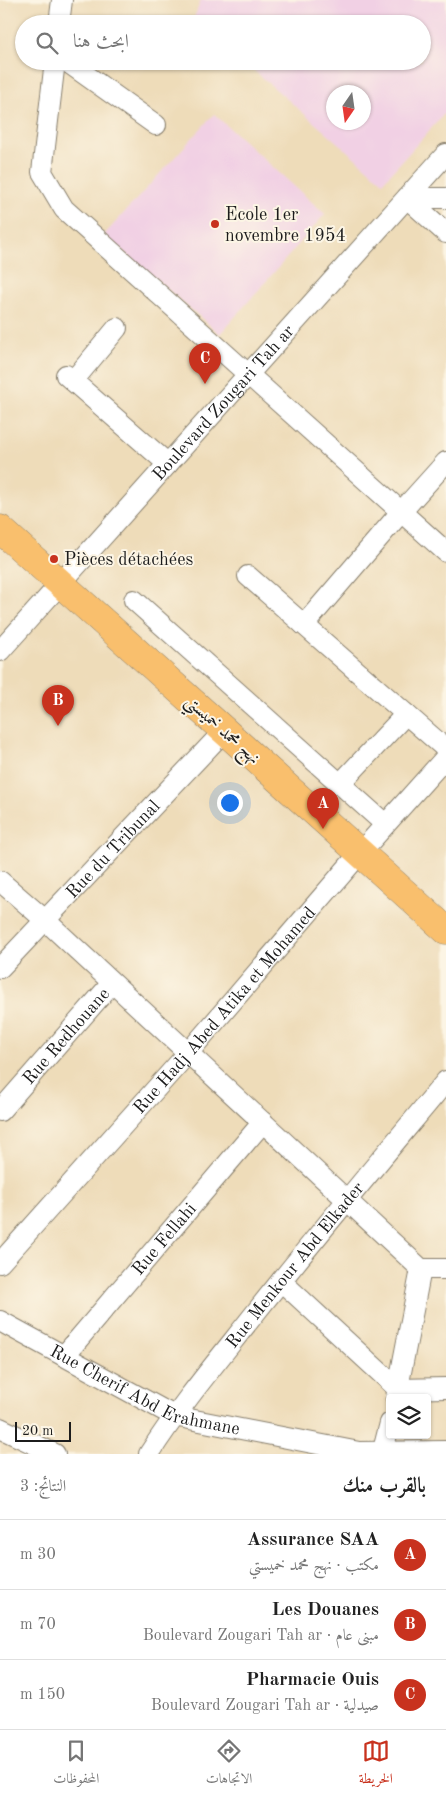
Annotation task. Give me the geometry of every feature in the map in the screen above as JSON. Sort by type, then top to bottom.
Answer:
[{"type":"main road","name":"نهج محمد خميستي","points":[[0,529],[446,930]]},
{"type":"street","points":[[60,15],[62,0]]},
{"type":"street","points":[[54,70],[42,172],[64,209],[446,552]]},
{"type":"street","points":[[79,70],[156,125]]},
{"type":"street","name":"Boulevard Zougari Tah ar","points":[[0,651],[446,154]]},
{"type":"street","points":[[407,198],[446,198]]},
{"type":"street","points":[[407,198],[446,233]]},
{"type":"street","points":[[118,328],[69,378],[168,464]]},
{"type":"street","points":[[304,625],[446,462]]},
{"type":"street","points":[[248,576],[446,749]]},
{"type":"street","points":[[134,600],[385,824]]},
{"type":"street","points":[[340,784],[406,714]]},
{"type":"street","name":"Rue du Tribunal","points":[[0,968],[225,730]]},
{"type":"street","name":"Rue Hadj Abed Atika et Mohamed","points":[[0,1263],[188,1053],[385,824],[446,757]]},
{"type":"street","points":[[0,881],[45,920],[421,1269],[446,1269]]},
{"type":"street","name":"Rue Redhouane","points":[[0,1111],[112,983]]},
{"type":"street","name":"Rue Menkour Abd Elkader","points":[[149,1454],[174,1416],[281,1281],[346,1200],[446,1082]]},
{"type":"street","name":"Rue Fellahi","points":[[64,1356],[263,1122]]},
{"type":"street","points":[[397,1393],[421,1269]]},
{"type":"street","points":[[281,1281],[397,1393],[446,1388]]},
{"type":"street","name":"Rue Cherif Abd Erahmane","points":[[0,1321],[174,1416],[359,1452],[446,1451]]},
{"type":"street","points":[[0,1428],[55,1454]]},
{"type":"street","points":[[382,1453],[386,1438]]},
{"type":"shaded area","points":[[201,0],[446,0],[446,112],[383,182],[253,70],[431,70],[431,15],[195,15]]},
{"type":"shaded area","name":"Ecole 1er novembre 1954","points":[[214,114],[325,214],[220,334],[104,235]]},
{"type":"place","name":"Ecole 1er novembre 1954","points":[[215,224]]},
{"type":"place","name":"Pharmacie Ouis","points":[[205,384]]},
{"type":"place","name":"Pièces détachées","points":[[54,559]]},
{"type":"place","name":"Les Douanes","points":[[58,726]]},
{"type":"place","name":"Assurance SAA","points":[[323,829]]}]
